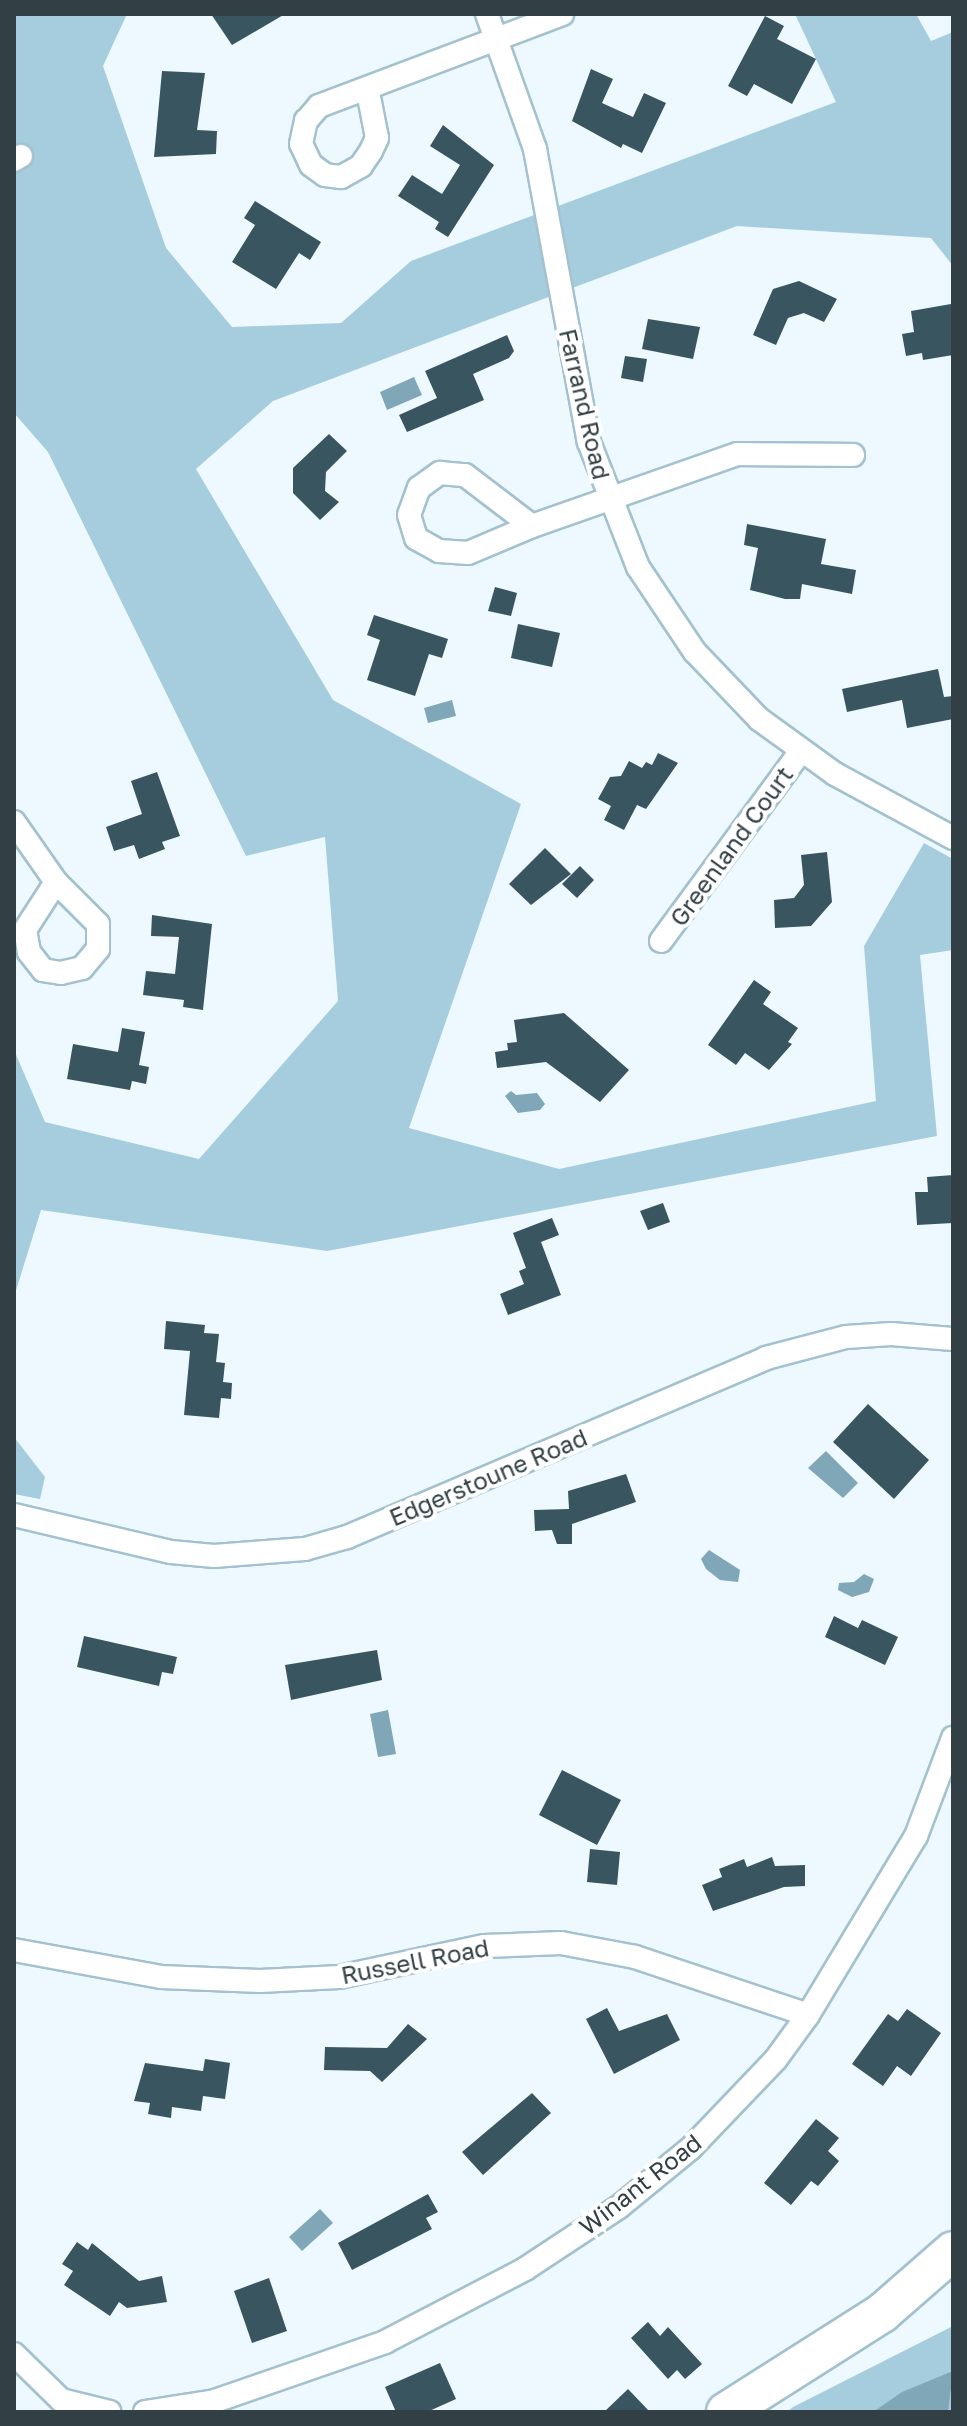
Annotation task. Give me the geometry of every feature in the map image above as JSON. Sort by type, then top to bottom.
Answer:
[{"type":"highway","points":[[726,2412],[882,2313],[953,2251]]},
{"type":"street","name":"Farrand Road","points":[[487,14],[535,149],[575,381],[608,501],[638,567],[695,652],[759,719],[801,751],[953,838]]},
{"type":"street","points":[[368,92],[562,14]]},
{"type":"street","points":[[532,526],[465,475],[440,473],[419,488],[409,515],[416,538],[439,551],[468,553],[532,526],[738,454],[853,455]]},
{"type":"street","name":"Greenland Court","points":[[661,941],[801,751]]},
{"type":"street","points":[[14,822],[56,882]]},
{"type":"street","name":"Edgerstoune Road","points":[[14,1515],[171,1552],[214,1556],[305,1549],[347,1537],[766,1358],[846,1337],[953,1339]]},
{"type":"street","name":"Winant Road","points":[[145,2412],[215,2401],[283,2381],[385,2342],[525,2269],[619,2207],[691,2148],[776,2059],[808,2015],[916,1836],[953,1738]]},
{"type":"street","name":"Russell Road","points":[[14,1950],[161,1977],[260,1981],[339,1977],[484,1946],[561,1943],[635,1957],[808,2015]]},
{"type":"street","points":[[14,2354],[61,2400],[110,2412]]},
{"type":"shaded area","points":[[14,14],[127,14],[103,66],[166,248],[232,327],[341,323],[411,261],[836,102],[795,14],[916,14],[931,41],[953,32],[953,266],[931,238],[737,226],[273,401],[196,469],[333,700],[521,804],[409,1128],[559,1169],[876,1101],[864,946],[924,843],[953,859],[953,950],[920,955],[937,1136],[327,1251],[41,1210],[14,1297],[14,1050],[45,1122],[199,1159],[338,1001],[325,837],[246,856],[48,452],[14,413]]},
{"type":"shaded area","points":[[414,377],[422,395],[387,410],[380,392]]},
{"type":"shaded area","points":[[452,700],[456,716],[428,723],[424,708]]},
{"type":"shaded area","points":[[511,1091],[516,1095],[537,1093],[545,1104],[540,1110],[518,1113],[505,1096]]},
{"type":"shaded area","points":[[14,1437],[45,1477],[40,1499],[14,1494]]},
{"type":"shaded area","points":[[826,1451],[858,1483],[843,1498],[808,1468]]},
{"type":"shaded area","points":[[709,1550],[740,1570],[738,1582],[720,1580],[706,1569],[701,1559]]},
{"type":"shaded area","points":[[864,1574],[874,1579],[869,1592],[852,1597],[838,1590],[839,1583],[854,1582]]},
{"type":"shaded area","points":[[388,1710],[396,1754],[378,1757],[370,1714]]},
{"type":"shaded area","points":[[320,2209],[333,2223],[302,2251],[289,2237]]},
{"type":"shaded area","points":[[953,2326],[953,2412],[787,2412],[793,2407]]},
{"type":"shaded area","points":[[953,2371],[948,2412],[873,2412],[902,2392]]},
{"type":"building","points":[[211,14],[285,14],[232,45]]},
{"type":"building","points":[[765,16],[784,26],[777,39],[816,59],[792,104],[754,84],[747,96],[728,86]]},
{"type":"building","points":[[591,69],[613,79],[602,103],[633,117],[644,93],[666,103],[642,153],[623,144],[621,148],[572,121]]},
{"type":"building","points":[[162,71],[205,73],[197,130],[217,131],[216,154],[154,157]]},
{"type":"building","points":[[443,125],[494,165],[448,237],[435,229],[439,222],[398,196],[412,175],[442,194],[460,165],[430,146]]},
{"type":"building","points":[[255,201],[321,242],[310,260],[299,253],[276,289],[232,262],[255,225],[244,218]]},
{"type":"building","points":[[799,281],[837,299],[824,322],[804,313],[788,318],[776,345],[753,335],[773,289]]},
{"type":"building","points":[[951,304],[953,355],[923,360],[922,353],[906,356],[902,334],[914,332],[911,311]]},
{"type":"building","points":[[648,319],[700,327],[693,359],[642,349]]},
{"type":"building","points":[[507,335],[514,351],[509,358],[473,374],[484,400],[407,432],[399,415],[437,398],[425,371]]},
{"type":"building","points":[[625,356],[647,359],[643,382],[621,378]]},
{"type":"building","points":[[329,434],[347,451],[326,472],[325,491],[339,502],[320,520],[293,493],[293,468]]},
{"type":"building","points":[[747,524],[826,539],[821,564],[856,570],[852,594],[802,584],[800,599],[785,599],[750,590],[758,548],[744,545]]},
{"type":"building","points":[[495,587],[517,593],[511,616],[488,611]]},
{"type":"building","points":[[374,615],[448,639],[442,658],[429,654],[415,696],[367,680],[380,640],[367,635]]},
{"type":"building","points":[[518,624],[560,633],[552,667],[511,658]]},
{"type":"building","points":[[938,669],[944,697],[953,696],[953,719],[907,728],[902,700],[847,712],[842,689]]},
{"type":"building","points":[[658,753],[678,763],[646,809],[637,805],[624,830],[604,820],[611,806],[598,799],[610,777],[621,776],[629,761],[642,768],[646,762],[652,765]]},
{"type":"building","points":[[157,772],[180,836],[162,842],[165,849],[139,859],[134,845],[114,851],[106,827],[142,814],[131,781]]},
{"type":"building","points":[[545,848],[571,874],[531,905],[509,884]]},
{"type":"building","points":[[827,852],[832,902],[811,926],[775,928],[774,900],[794,898],[804,885],[801,855]]},
{"type":"building","points":[[580,866],[594,880],[577,898],[562,884]]},
{"type":"building","points":[[152,915],[212,924],[203,1010],[183,1007],[184,1000],[143,995],[146,971],[175,974],[179,937],[151,936]]},
{"type":"building","points":[[754,980],[771,992],[763,1004],[798,1028],[788,1042],[792,1044],[769,1070],[745,1053],[736,1065],[708,1045]]},
{"type":"building","points":[[564,1013],[629,1070],[600,1102],[546,1062],[497,1068],[495,1052],[508,1050],[507,1043],[517,1042],[514,1020]]},
{"type":"building","points":[[122,1028],[145,1032],[139,1065],[149,1067],[146,1084],[132,1081],[130,1090],[67,1079],[73,1044],[118,1052]]},
{"type":"building","points":[[953,1175],[953,1223],[917,1225],[915,1192],[928,1192],[927,1177]]},
{"type":"building","points":[[663,1203],[670,1222],[648,1230],[640,1211]]},
{"type":"building","points":[[552,1218],[559,1235],[541,1242],[561,1295],[508,1315],[500,1294],[524,1284],[519,1271],[526,1268],[513,1233]]},
{"type":"building","points":[[166,1321],[205,1325],[204,1333],[219,1334],[216,1362],[225,1363],[223,1382],[232,1383],[231,1399],[221,1398],[219,1418],[184,1415],[190,1351],[164,1349]]},
{"type":"building","points":[[868,1404],[929,1460],[894,1499],[833,1442]]},
{"type":"building","points":[[626,1474],[636,1502],[572,1524],[572,1544],[557,1544],[552,1530],[535,1531],[534,1510],[569,1509],[568,1491]]},
{"type":"building","points":[[834,1616],[858,1628],[862,1620],[898,1637],[885,1665],[825,1637]]},
{"type":"building","points":[[84,1636],[177,1657],[173,1674],[162,1672],[159,1686],[77,1667]]},
{"type":"building","points":[[377,1650],[382,1680],[291,1700],[285,1665]]},
{"type":"building","points":[[562,1770],[621,1800],[597,1845],[539,1815]]},
{"type":"building","points":[[590,1849],[620,1852],[617,1885],[587,1882]]},
{"type":"building","points":[[772,1857],[775,1866],[805,1865],[805,1886],[784,1887],[713,1911],[702,1885],[722,1877],[719,1869],[744,1859],[747,1867]]},
{"type":"building","points":[[607,2008],[619,2031],[667,2014],[680,2040],[614,2074],[586,2019]]},
{"type":"building","points":[[907,2009],[941,2033],[911,2076],[897,2066],[883,2086],[852,2064],[888,2014],[898,2021]]},
{"type":"building","points":[[408,2024],[427,2039],[382,2082],[370,2071],[324,2070],[325,2047],[387,2048]]},
{"type":"building","points":[[205,2059],[230,2063],[225,2099],[203,2096],[201,2111],[172,2107],[171,2118],[148,2114],[150,2103],[134,2101],[145,2063],[203,2071]]},
{"type":"building","points":[[532,2093],[551,2113],[483,2175],[462,2152]]},
{"type":"building","points":[[816,2119],[839,2138],[828,2151],[839,2161],[818,2186],[811,2181],[791,2205],[764,2183]]},
{"type":"building","points":[[428,2194],[438,2212],[426,2218],[432,2229],[352,2270],[338,2243]]},
{"type":"building","points":[[77,2242],[88,2250],[92,2243],[139,2281],[162,2276],[167,2302],[127,2308],[119,2302],[110,2316],[64,2285],[73,2271],[62,2264]]},
{"type":"building","points":[[269,2278],[287,2331],[252,2343],[234,2291]]},
{"type":"building","points":[[648,2322],[660,2336],[668,2327],[702,2364],[685,2379],[677,2370],[668,2379],[631,2338]]},
{"type":"building","points":[[440,2363],[456,2399],[427,2412],[396,2412],[385,2387]]},
{"type":"building","points":[[628,2389],[650,2412],[604,2412]]}]
